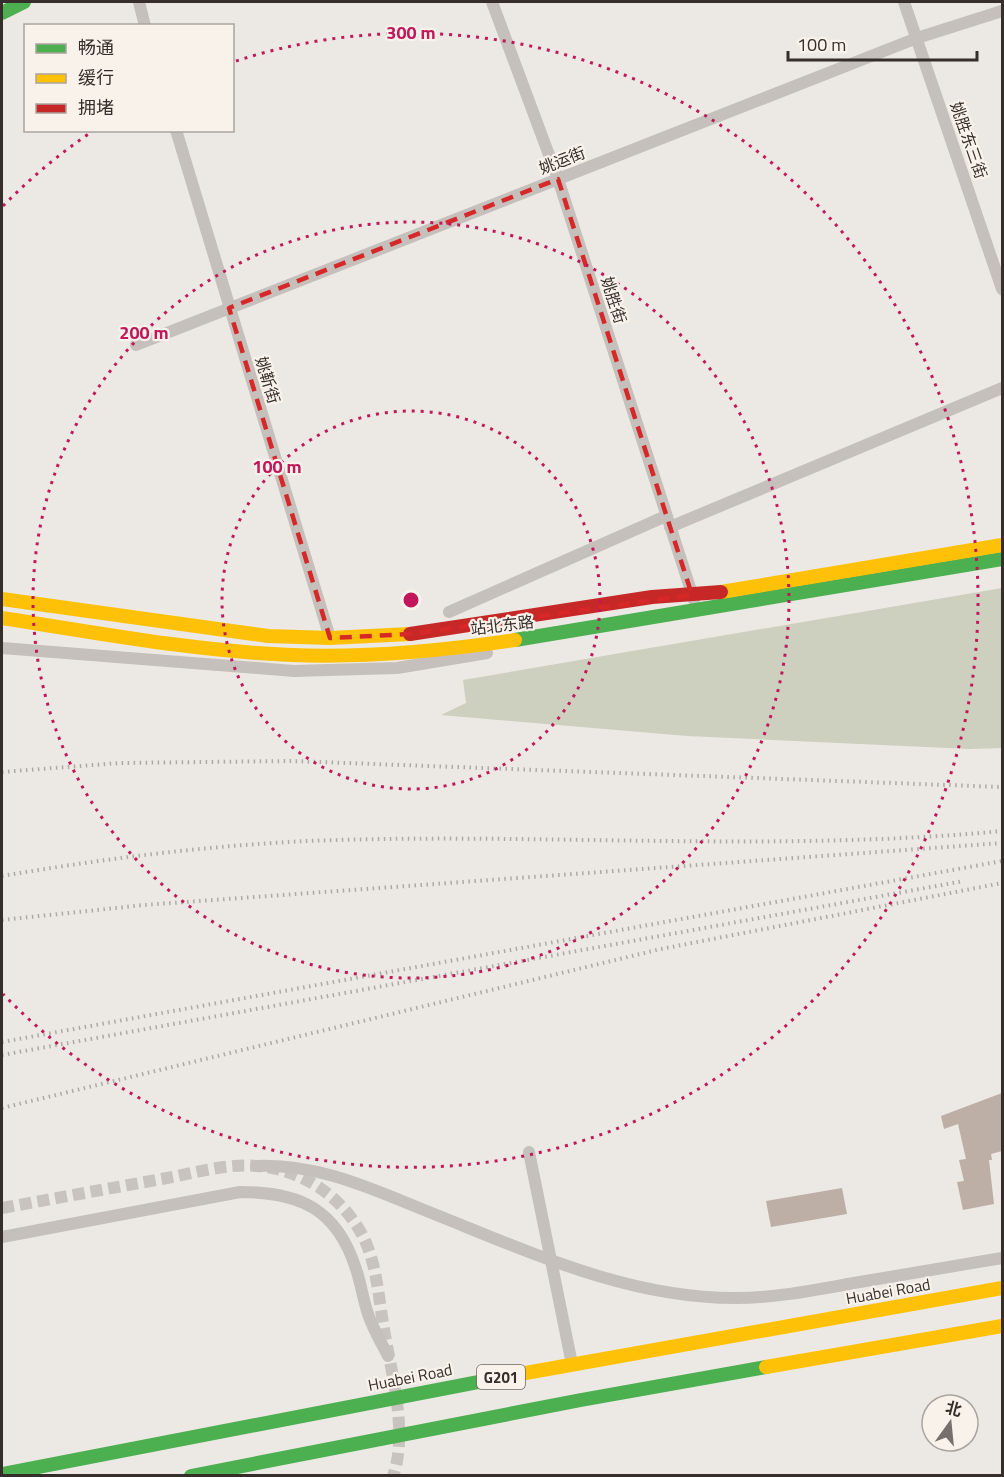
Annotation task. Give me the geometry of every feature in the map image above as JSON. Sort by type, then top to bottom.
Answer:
[{"type":"main road","points":[[2,13],[24,2]]},
{"type":"main road","name":"站北东路","points":[[2,599],[200,628],[268,636],[330,638],[453,629],[652,597],[715,593],[1002,545]]},
{"type":"main road","name":"站北东路","points":[[2,618],[199,647],[268,654],[336,656],[416,652],[555,635],[1002,559]]},
{"type":"main road","name":"Huabei Road","points":[[4,1473],[572,1364],[1002,1288]]},
{"type":"main road","name":"G201","points":[[191,1476],[581,1400],[1002,1326]]},
{"type":"street","name":"姚胜街","points":[[492,2],[558,179],[697,611]]},
{"type":"street","name":"姚胜东三街","points":[[904,2],[1002,289]]},
{"type":"street","points":[[138,4],[144,24]]},
{"type":"street","name":"姚运街","points":[[136,345],[916,38],[1002,11]]},
{"type":"street","name":"姚靳街","points":[[177,132],[330,638]]},
{"type":"street","points":[[449,612],[1002,388]]},
{"type":"street","points":[[2,648],[232,668],[315,672],[397,668],[496,651],[555,635]]},
{"type":"street","points":[[529,1152],[572,1364]]},
{"type":"street","points":[[256,1166],[283,1165],[333,1175],[571,1268],[646,1290],[737,1298],[793,1294],[1002,1258]]},
{"type":"street","points":[[2,1237],[240,1192],[268,1193],[294,1198],[313,1206],[339,1231],[357,1270],[368,1313],[388,1356]]},
{"type":"highlighted area","points":[[558,179],[692,595],[410,634],[330,638],[229,308]]},
{"type":"green space","points":[[1002,588],[1002,748],[969,749],[687,736],[441,715],[466,703],[463,680]]},
{"type":"building","points":[[1002,1093],[1002,1151],[991,1154],[992,1160],[989,1160],[994,1204],[963,1210],[957,1182],[964,1181],[959,1160],[966,1159],[958,1124],[944,1129],[941,1116]]},
{"type":"building","points":[[842,1188],[847,1214],[771,1227],[766,1201]]},
{"type":"tunnel","points":[[2,1208],[212,1169],[246,1165],[288,1172],[316,1186],[329,1195],[351,1218],[365,1241],[373,1264],[399,1420],[399,1440],[393,1476]]},
{"type":"railway","points":[[2,772],[119,763],[292,761],[1002,787]]},
{"type":"railway","points":[[2,876],[153,854],[307,841],[394,839],[829,841],[1002,831]]},
{"type":"railway","points":[[2,920],[144,905],[1002,843]]},
{"type":"railway","points":[[2,1042],[1002,861]]},
{"type":"railway","points":[[2,1055],[964,881]]},
{"type":"railway","points":[[2,1108],[661,949],[1002,883]]},
{"type":"traffic: fast","points":[[2,13],[24,2]]},
{"type":"traffic: fast","points":[[515,640],[1002,559]]},
{"type":"traffic: fast","points":[[191,1476],[581,1400],[766,1367]]},
{"type":"traffic: fast","points":[[2,1474],[520,1374]]},
{"type":"traffic: slow","points":[[721,592],[1002,545]]},
{"type":"traffic: slow","points":[[2,599],[268,636],[330,638],[410,634]]},
{"type":"traffic: slow","points":[[2,618],[219,650],[292,655],[404,653],[515,640]]},
{"type":"traffic: slow","points":[[520,1374],[1002,1288]]},
{"type":"traffic: slow","points":[[766,1367],[1002,1326]]},
{"type":"traffic: jam","points":[[410,634],[652,597],[721,592]]}]
